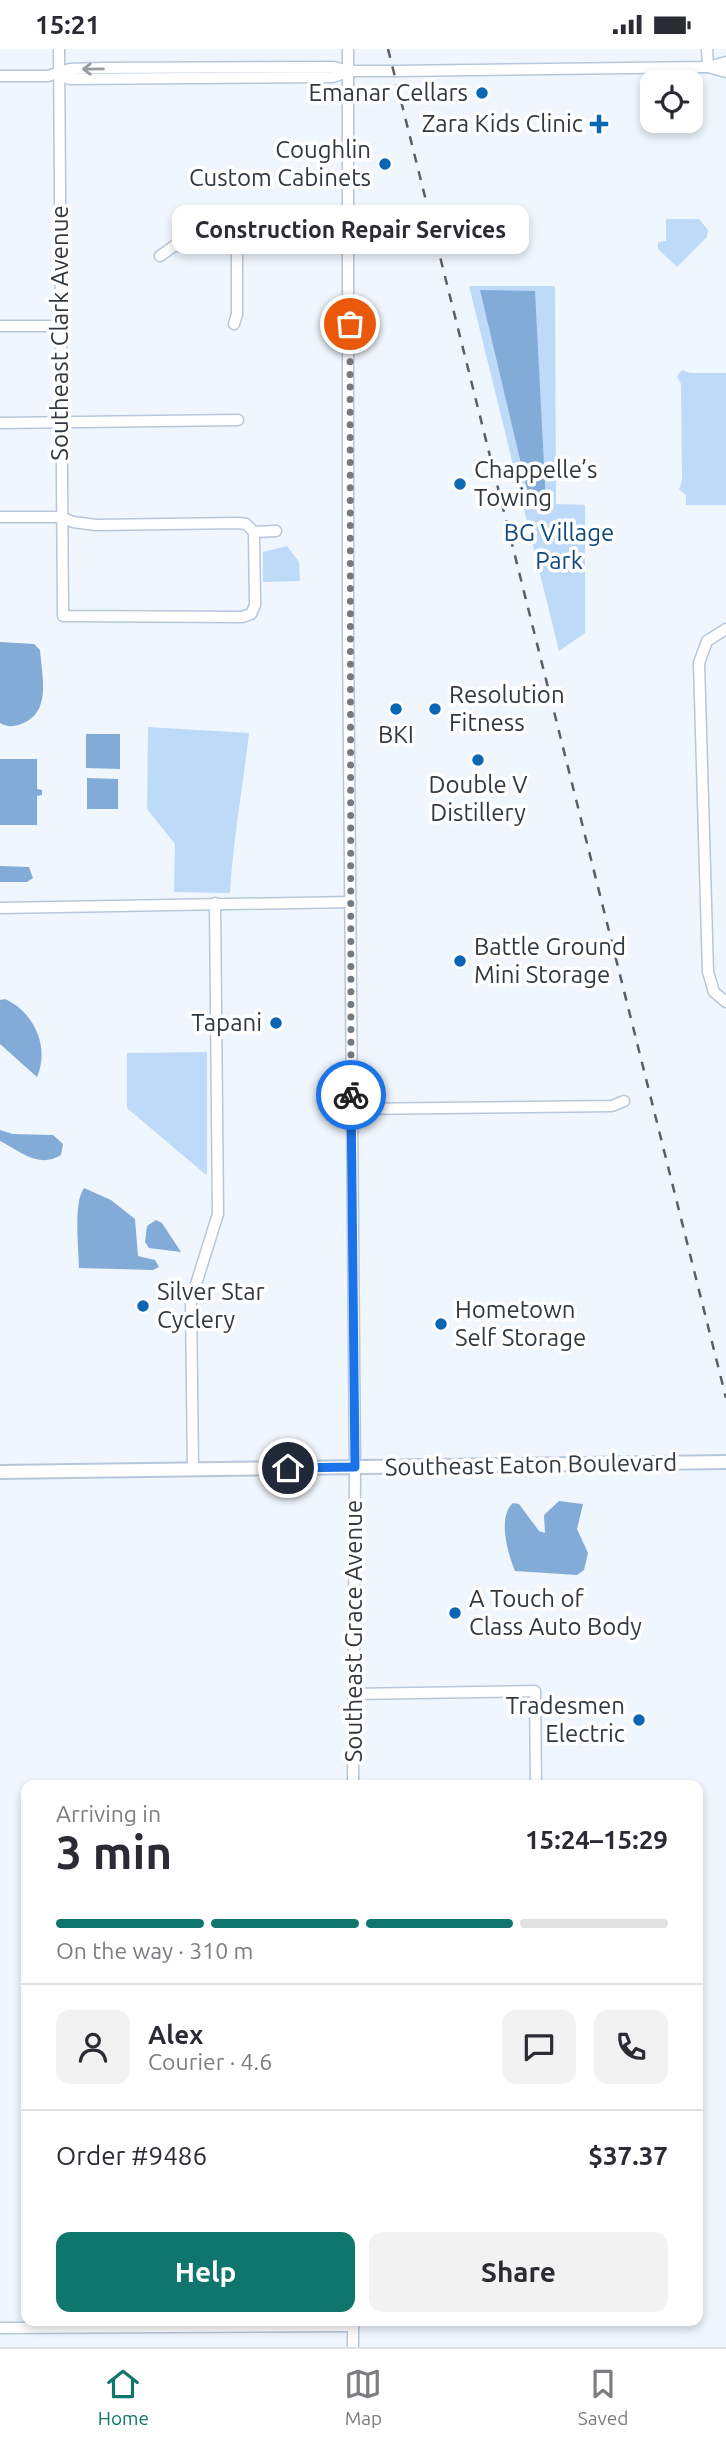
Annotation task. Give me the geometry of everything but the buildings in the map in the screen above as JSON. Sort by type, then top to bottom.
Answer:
[{"type":"main road","name":"Southeast Eaton Boulevard","points":[[0,1472],[726,1462]]},
{"type":"street","name":"Southeast Clark Avenue","points":[[59,49],[63,616],[242,617],[251,614],[255,605],[254,532]]},
{"type":"street","name":"Southeast Grace Avenue","points":[[348,49],[355,1467],[353,1780]]},
{"type":"street","points":[[707,49],[708,67]]},
{"type":"street","points":[[0,76],[59,75],[70,69],[102,68],[334,67],[349,71],[708,67],[726,62]]},
{"type":"street","points":[[708,67],[726,72]]},
{"type":"street","points":[[160,255],[174,246],[350,244]]},
{"type":"street","points":[[233,324],[237,314],[237,245]]},
{"type":"street","points":[[0,327],[59,326]]},
{"type":"street","points":[[0,423],[239,420]]},
{"type":"street","points":[[0,517],[61,517],[73,522],[96,525],[239,523],[246,524],[254,532],[276,531]]},
{"type":"street","points":[[726,629],[707,641],[699,663],[709,981],[717,995],[726,1002]]},
{"type":"street","points":[[0,908],[351,902]]},
{"type":"street","points":[[193,1469],[191,1300],[218,1214],[215,903]]},
{"type":"street","points":[[352,1109],[612,1106],[624,1101]]},
{"type":"street","points":[[353,1694],[535,1692],[536,1780]]},
{"type":"street","points":[[0,2329],[176,2326]]},
{"type":"street","points":[[353,2326],[353,2347]]},
{"type":"green space","points":[[666,219],[699,219],[708,230],[707,237],[677,267],[658,249],[658,242],[666,241]]},
{"type":"green space","name":"BG Village Park","points":[[469,286],[555,286],[556,504],[585,505],[585,633],[559,651]]},
{"type":"green space","points":[[682,370],[690,373],[726,373],[726,505],[686,505],[686,495],[679,489],[682,481],[681,384],[677,376]]},
{"type":"green space","points":[[287,546],[299,562],[300,581],[263,582],[263,552]]},
{"type":"green space","points":[[148,727],[249,733],[230,893],[174,892],[175,844],[147,809]]},
{"type":"green space","points":[[207,1052],[205,1174],[127,1108],[127,1053]]},
{"type":"shaded area","points":[[480,290],[535,291],[546,504],[531,506]]},
{"type":"shaded area","points":[[0,642],[34,644],[40,650],[43,682],[41,703],[31,719],[15,726],[0,723]]},
{"type":"shaded area","points":[[86,734],[120,734],[120,769],[86,768]]},
{"type":"shaded area","points":[[0,759],[37,759],[37,789],[42,790],[42,795],[37,796],[37,825],[0,825]]},
{"type":"shaded area","points":[[87,778],[118,779],[118,809],[87,809]]},
{"type":"shaded area","points":[[0,866],[29,867],[33,878],[27,882],[0,882]]},
{"type":"shaded area","points":[[5,999],[24,1012],[37,1032],[42,1054],[37,1077],[0,1044],[0,1000]]},
{"type":"shaded area","points":[[0,1130],[13,1134],[53,1135],[63,1144],[61,1155],[45,1160],[29,1157],[0,1141]]},
{"type":"shaded area","points":[[84,1188],[111,1200],[135,1219],[138,1256],[155,1260],[159,1267],[153,1270],[79,1268],[78,1215]]},
{"type":"shaded area","points":[[156,1220],[162,1223],[181,1252],[149,1248],[145,1242],[147,1226]]},
{"type":"shaded area","points":[[559,1501],[583,1504],[577,1529],[588,1553],[584,1570],[577,1575],[515,1571],[505,1536],[508,1509],[513,1503],[519,1504],[539,1531],[545,1533],[544,1515]]},
{"type":"railway","points":[[388,49],[726,1398]]},
{"type":"way so far","points":[[350,324],[348,631],[351,1095]]},
{"type":"place","name":"Emanar Cellars","points":[[482,93]]},
{"type":"place","name":"Zara Kids Clinic","points":[[599,124]]},
{"type":"place","name":"Coughlin Custom Cabinets","points":[[385,164]]},
{"type":"place","name":"Construction Repair Services","points":[[350,324]]},
{"type":"place","name":"Chappelle’s Towing","points":[[460,484]]},
{"type":"place","name":"BKI","points":[[396,709]]},
{"type":"place","name":"Resolution Fitness","points":[[435,709]]},
{"type":"place","name":"Double V Distillery","points":[[478,760]]},
{"type":"place","name":"Battle Ground Mini Storage","points":[[460,961]]},
{"type":"place","name":"Tapani","points":[[276,1023]]},
{"type":"place","name":"Silver Star Cyclery","points":[[143,1306]]},
{"type":"place","name":"Hometown Self Storage","points":[[441,1324]]},
{"type":"place","name":"A Touch of Class Auto Body","points":[[455,1613]]},
{"type":"place","name":"Tradesmen Electric","points":[[639,1720]]},
{"type":"route","points":[[288,1468],[355,1467],[351,1095]]}]
